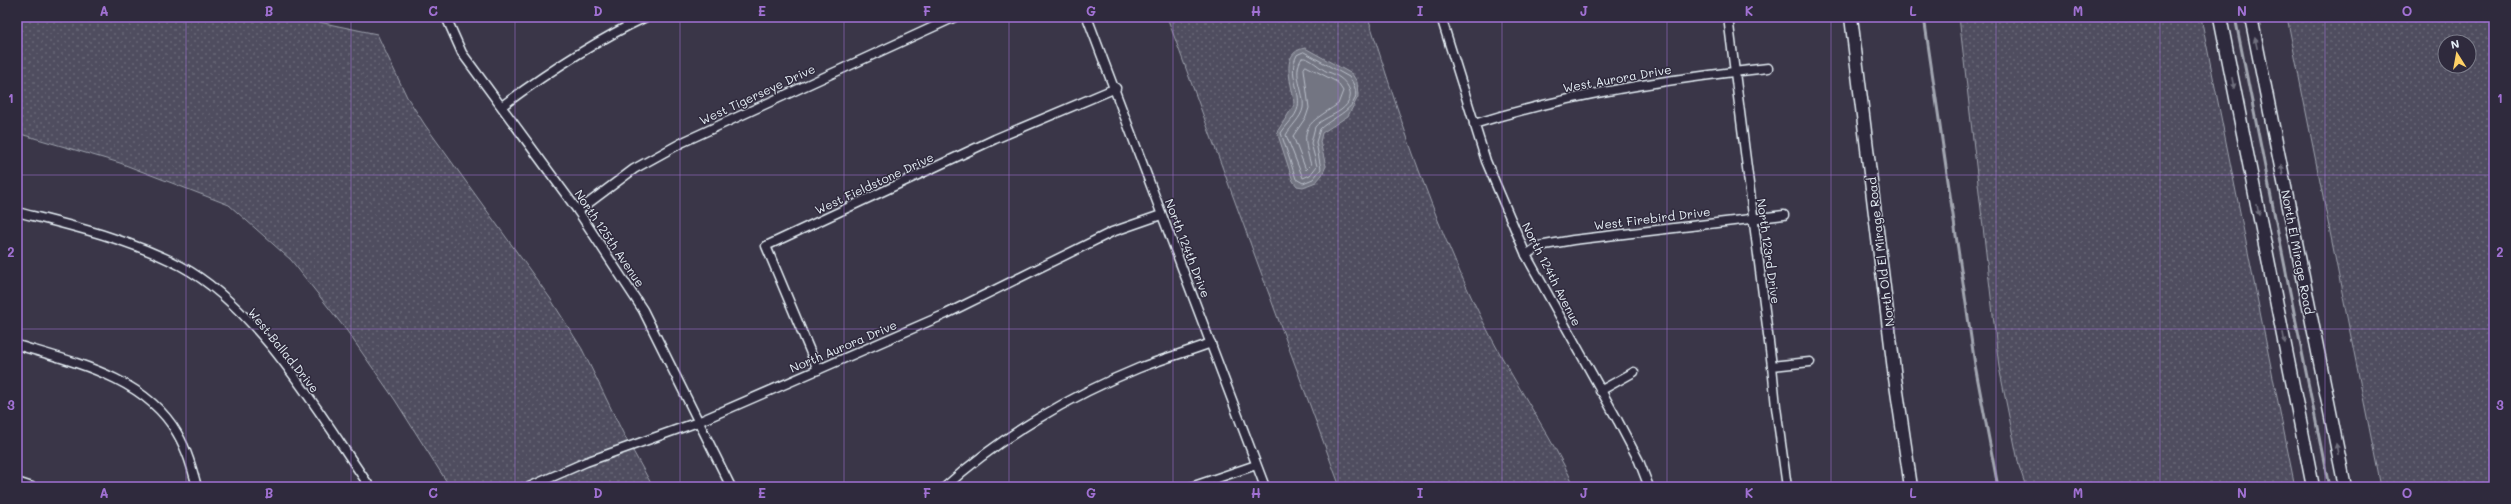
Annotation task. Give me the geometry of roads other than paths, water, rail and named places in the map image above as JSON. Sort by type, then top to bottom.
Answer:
[{"type":"main road","name":"North Old El Mirage Road","points":[[1851,17],[1895,378],[1911,487]]},
{"type":"main road","points":[[2220,17],[2314,487]]},
{"type":"main road","name":"North El Mirage Road","points":[[2251,17],[2345,487]]},
{"type":"street","name":"North 125th Avenue","points":[[446,17],[462,53],[578,211],[643,310],[731,487]]},
{"type":"street","points":[[502,106],[558,66],[620,29],[646,17]]},
{"type":"street","name":"West Tigerseye Drive","points":[[578,211],[634,169],[683,142],[955,17]]},
{"type":"street","name":"North 124th Drive","points":[[1087,17],[1116,88],[1161,215],[1191,287],[1265,487]]},
{"type":"street","name":"North 124th Avenue","points":[[1441,17],[1486,161],[1526,255],[1639,461],[1649,487]]},
{"type":"street","name":"North 123rd Drive","points":[[1728,17],[1787,487]]},
{"type":"street","name":"West Aurora Drive","points":[[1474,124],[1550,102],[1602,92],[1768,68]]},
{"type":"street","name":"West Fieldstone Drive","points":[[818,370],[766,246],[995,139],[1116,88]]},
{"type":"street","name":"West Ballad Drive","points":[[17,212],[111,237],[181,266],[219,292],[264,339],[370,487]]},
{"type":"street","name":"North Aurora Drive","points":[[529,487],[586,462],[698,422],[946,314],[1112,232],[1161,215]]},
{"type":"street","name":"West Firebird Drive","points":[[1526,255],[1539,246],[1573,240],[1784,215]]},
{"type":"street","points":[[945,487],[1016,433],[1077,397],[1138,368],[1211,343]]},
{"type":"street","points":[[17,345],[96,370],[132,387],[156,407],[176,432],[190,461],[197,487]]},
{"type":"street","points":[[1772,366],[1810,362]]},
{"type":"street","points":[[1600,390],[1634,372]]},
{"type":"street","points":[[1191,487],[1256,465]]},
{"type":"street","points":[[17,482],[32,487]]},
{"type":"water","points":[[1305,48],[1352,74],[1357,82],[1358,97],[1348,116],[1322,133],[1320,142],[1326,166],[1322,175],[1316,182],[1303,187],[1297,186],[1293,181],[1277,132],[1294,105],[1289,72],[1291,56],[1296,51]]},
{"type":"waterway","points":[[1924,17],[1975,365],[1998,487]]},
{"type":"waterway","points":[[2235,17],[2329,487]]}]
